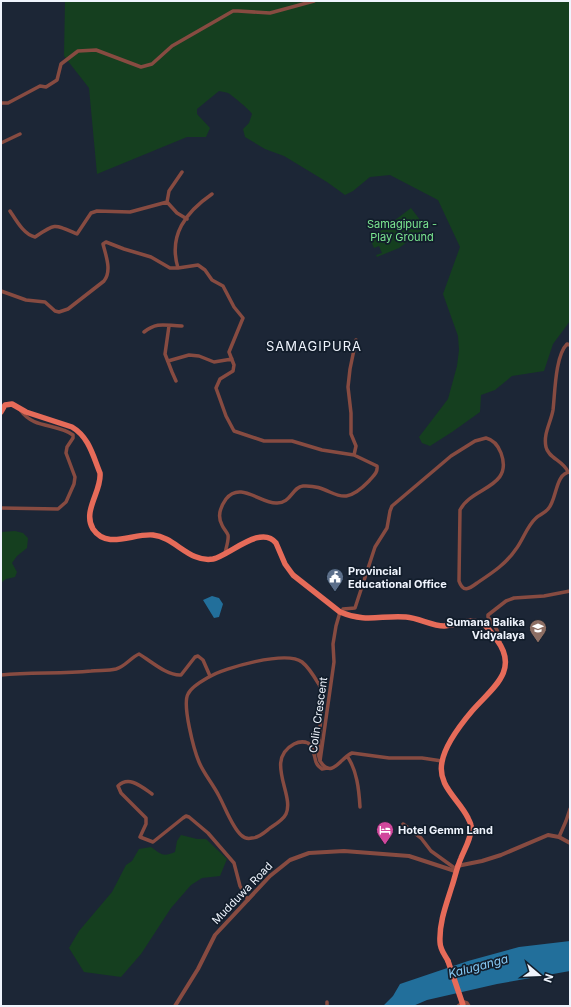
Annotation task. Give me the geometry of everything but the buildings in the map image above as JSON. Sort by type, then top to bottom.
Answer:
[{"type":"main road","points":[[1,412],[5,405],[8,404],[79,431],[84,437],[100,473],[100,485],[90,510],[93,529],[99,535],[110,540],[145,535],[158,536],[193,556],[204,559],[219,557],[257,537],[267,536],[276,543],[285,564],[293,575],[341,612],[364,619],[406,617],[443,626],[478,622],[484,625],[500,645],[506,654],[505,667],[500,680],[496,688],[473,710],[462,724],[445,751],[441,769],[450,793],[464,809],[471,825],[471,834],[456,869],[442,917],[440,943],[441,950],[448,961],[461,1006]]},
{"type":"street","points":[[1,104],[8,103],[40,86],[46,87],[57,80],[61,64],[78,51],[96,50],[141,67],[152,64],[172,46],[233,12],[270,13],[314,1]]},
{"type":"street","points":[[1,143],[20,134]]},
{"type":"street","points":[[167,202],[169,191],[182,172]]},
{"type":"street","points":[[178,268],[175,260],[174,245],[180,228],[200,202],[212,194]]},
{"type":"street","points":[[10,211],[19,225],[31,236],[35,237],[51,226],[64,227],[77,234],[88,215],[97,211],[130,212],[167,202]]},
{"type":"street","points":[[167,202],[177,213],[186,219]]},
{"type":"street","points":[[1,291],[26,300],[45,302],[59,312],[68,309],[108,277],[108,268],[103,244],[106,242],[151,257],[170,268],[198,266],[205,270],[212,280],[223,286],[234,307],[243,316],[229,352],[234,365],[233,371],[220,379],[216,388],[226,416],[234,431],[264,441],[292,441],[322,450],[354,455],[377,466],[378,470],[362,488],[352,495],[342,497],[322,488],[302,486],[297,488],[285,502],[277,504],[255,495],[240,492],[233,493],[227,498],[221,508],[219,518],[228,536],[226,553]]},
{"type":"street","points":[[144,332],[149,328],[163,324],[169,326],[182,326]]},
{"type":"street","points":[[169,326],[165,354],[176,380]]},
{"type":"street","points":[[354,455],[356,446],[351,434],[351,413],[348,387],[356,340]]},
{"type":"street","points":[[341,612],[343,609],[352,609],[356,606],[375,547],[387,528],[392,506],[451,456],[476,441],[486,438],[491,440],[499,448],[503,462],[502,473],[494,483],[465,502],[460,510],[459,581],[461,587],[464,589],[469,589],[509,559],[517,549],[535,519],[549,509],[559,480],[562,475],[569,472],[566,467],[546,449],[545,438],[553,411],[555,386],[561,354],[567,344],[570,345]]},
{"type":"street","points":[[168,361],[189,355],[199,356],[214,362],[232,359]]},
{"type":"street","points":[[1,508],[58,509],[66,502],[74,484],[75,477],[66,453],[67,447],[73,438],[73,435],[67,431],[31,421],[20,408]]},
{"type":"street","points":[[500,645],[497,630],[488,617],[488,615],[500,605],[514,598],[544,596],[570,591]]},
{"type":"street","name":"Colin Crescent","points":[[341,612],[336,626],[333,644],[334,662],[320,761],[324,767],[327,768],[336,766],[347,756]]},
{"type":"street","points":[[1,675],[22,673],[62,674],[114,669],[124,666],[133,657],[139,654],[164,670],[177,675],[181,675],[194,657],[198,656],[203,660],[210,676]]},
{"type":"street","points":[[320,761],[318,753],[324,691],[301,662],[287,658],[276,658],[243,664],[210,676],[193,688],[186,698],[186,706],[193,742],[199,762],[241,836],[246,838],[260,836],[281,820],[286,814],[287,804],[281,775],[281,765],[283,753],[288,747],[299,742],[308,743],[312,747],[316,764],[322,769],[327,768]]},
{"type":"street","points":[[360,807],[356,776],[352,763],[347,756],[352,753],[389,758],[422,758],[442,761]]},
{"type":"street","points":[[152,794],[132,781],[122,782],[118,786],[121,793],[146,818],[146,824],[140,837],[153,842],[183,818],[186,816],[189,817],[208,833],[234,863],[240,886],[248,900]]},
{"type":"street","points":[[559,837],[570,808]]},
{"type":"street","points":[[403,824],[421,838],[431,852],[456,869],[501,855],[548,835],[559,837],[570,843]]},
{"type":"street","name":"Mudduwa Road","points":[[175,1006],[198,969],[215,935],[270,876],[290,860],[308,853],[344,851],[409,856],[456,869]]},
{"type":"street","points":[[461,1006],[464,1002],[469,1006]]},
{"type":"green space","points":[[65,1],[570,1],[570,321],[553,344],[544,371],[512,376],[495,390],[481,395],[480,412],[430,446],[422,443],[419,437],[448,399],[457,366],[459,350],[458,336],[443,294],[460,247],[438,200],[390,175],[370,177],[353,191],[345,195],[327,182],[284,156],[265,149],[245,137],[243,129],[249,123],[252,114],[251,112],[230,94],[219,91],[197,109],[197,114],[210,128],[206,137],[187,137],[97,174],[89,88],[64,56]]},
{"type":"green space","name":"Samagipura - Play Ground","points":[[411,208],[426,228],[399,248],[377,257],[376,255],[382,253],[379,246],[374,248],[370,239]]},
{"type":"green space","points":[[15,531],[23,533],[28,538],[27,548],[17,556],[12,563],[17,572],[15,577],[6,579],[1,583],[1,532]]},
{"type":"green space","points":[[181,835],[197,839],[206,839],[227,859],[220,876],[202,878],[191,885],[171,908],[141,954],[121,977],[84,972],[69,948],[79,931],[112,892],[126,865],[132,861],[139,849],[151,847],[165,855],[171,854],[175,852],[177,841]]},
{"type":"water","points":[[212,596],[219,598],[223,604],[219,617],[214,618],[203,600]]},
{"type":"water","name":"Kaluganga","points":[[570,941],[570,971],[497,984],[427,1000],[413,1006],[383,1006],[393,996],[400,984],[468,961],[519,947]]},
{"type":"place","name":"Provincial Educational Office","points":[[335,592]]},
{"type":"place","name":"Sumana Balika Vidyalaya","points":[[538,643]]},
{"type":"place","name":"Hotel Gemm Land","points":[[385,845]]},
{"type":"district","name":"SAMAGIPURA","points":[[314,346]]}]
